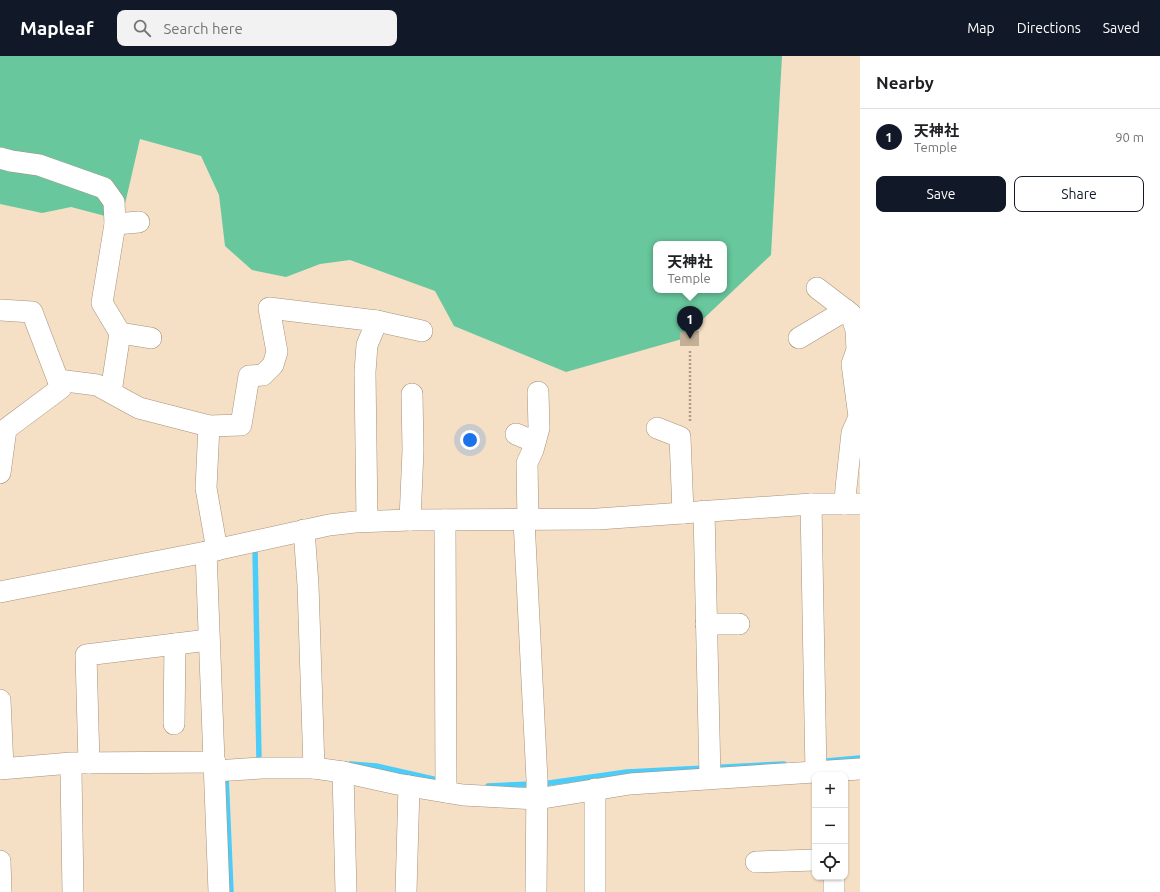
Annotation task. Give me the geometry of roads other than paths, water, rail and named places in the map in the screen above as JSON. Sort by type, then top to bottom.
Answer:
[{"type":"street","points":[[0,158],[39,165],[104,188],[114,202],[115,224],[102,303],[120,333],[111,392]]},
{"type":"street","points":[[115,224],[140,222]]},
{"type":"street","points":[[0,592],[305,534],[328,525],[367,521],[410,520],[445,526],[525,525],[598,519],[811,511],[853,504],[846,488],[852,433],[860,417],[852,364],[857,350],[856,330],[851,314],[817,288]]},
{"type":"street","points":[[58,380],[97,385],[139,408],[209,426],[241,425],[249,376],[263,375],[272,365],[277,352],[270,308],[377,321],[422,331]]},
{"type":"street","points":[[0,310],[32,312],[61,388],[6,429],[0,473]]},
{"type":"street","points":[[799,338],[846,310]]},
{"type":"street","points":[[367,521],[365,372],[367,345],[377,321]]},
{"type":"street","points":[[120,333],[151,338]]},
{"type":"street","points":[[536,892],[537,788],[525,525],[527,463],[539,428],[538,392]]},
{"type":"street","points":[[410,520],[413,450],[412,394]]},
{"type":"street","points":[[209,426],[206,488],[211,551],[208,640],[220,768],[219,892]]},
{"type":"street","points":[[657,428],[680,437],[697,515]]},
{"type":"street","points":[[516,434],[535,442]]},
{"type":"street","points":[[690,469],[697,515],[706,624],[710,771]]},
{"type":"street","points":[[811,511],[823,768]]},
{"type":"street","points":[[445,526],[446,785]]},
{"type":"street","points":[[305,534],[314,762]]},
{"type":"street","points":[[706,624],[739,624]]},
{"type":"street","points":[[73,892],[86,654],[208,640]]},
{"type":"street","points":[[174,724],[175,644]]},
{"type":"street","points":[[0,700],[1,768],[262,768],[314,762],[343,772],[409,786],[446,785],[463,795],[537,788],[595,789],[710,771],[823,768],[860,769]]},
{"type":"street","points":[[343,772],[346,892]]},
{"type":"street","points":[[406,892],[409,786]]},
{"type":"street","points":[[595,789],[595,892]]},
{"type":"street","points":[[756,862],[812,860]]},
{"type":"street","points":[[0,861],[1,892]]},
{"type":"street","points":[[834,880],[834,892]]},
{"type":"waterway","points":[[258,548],[255,549],[259,759]]},
{"type":"waterway","points":[[826,761],[860,758]]},
{"type":"waterway","points":[[350,764],[376,766],[442,781]]},
{"type":"waterway","points":[[542,784],[627,772],[784,764]]},
{"type":"waterway","points":[[226,775],[231,892]]},
{"type":"waterway","points":[[488,786],[533,784]]},
{"type":"place","name":"天神社","points":[[690,339]]}]
